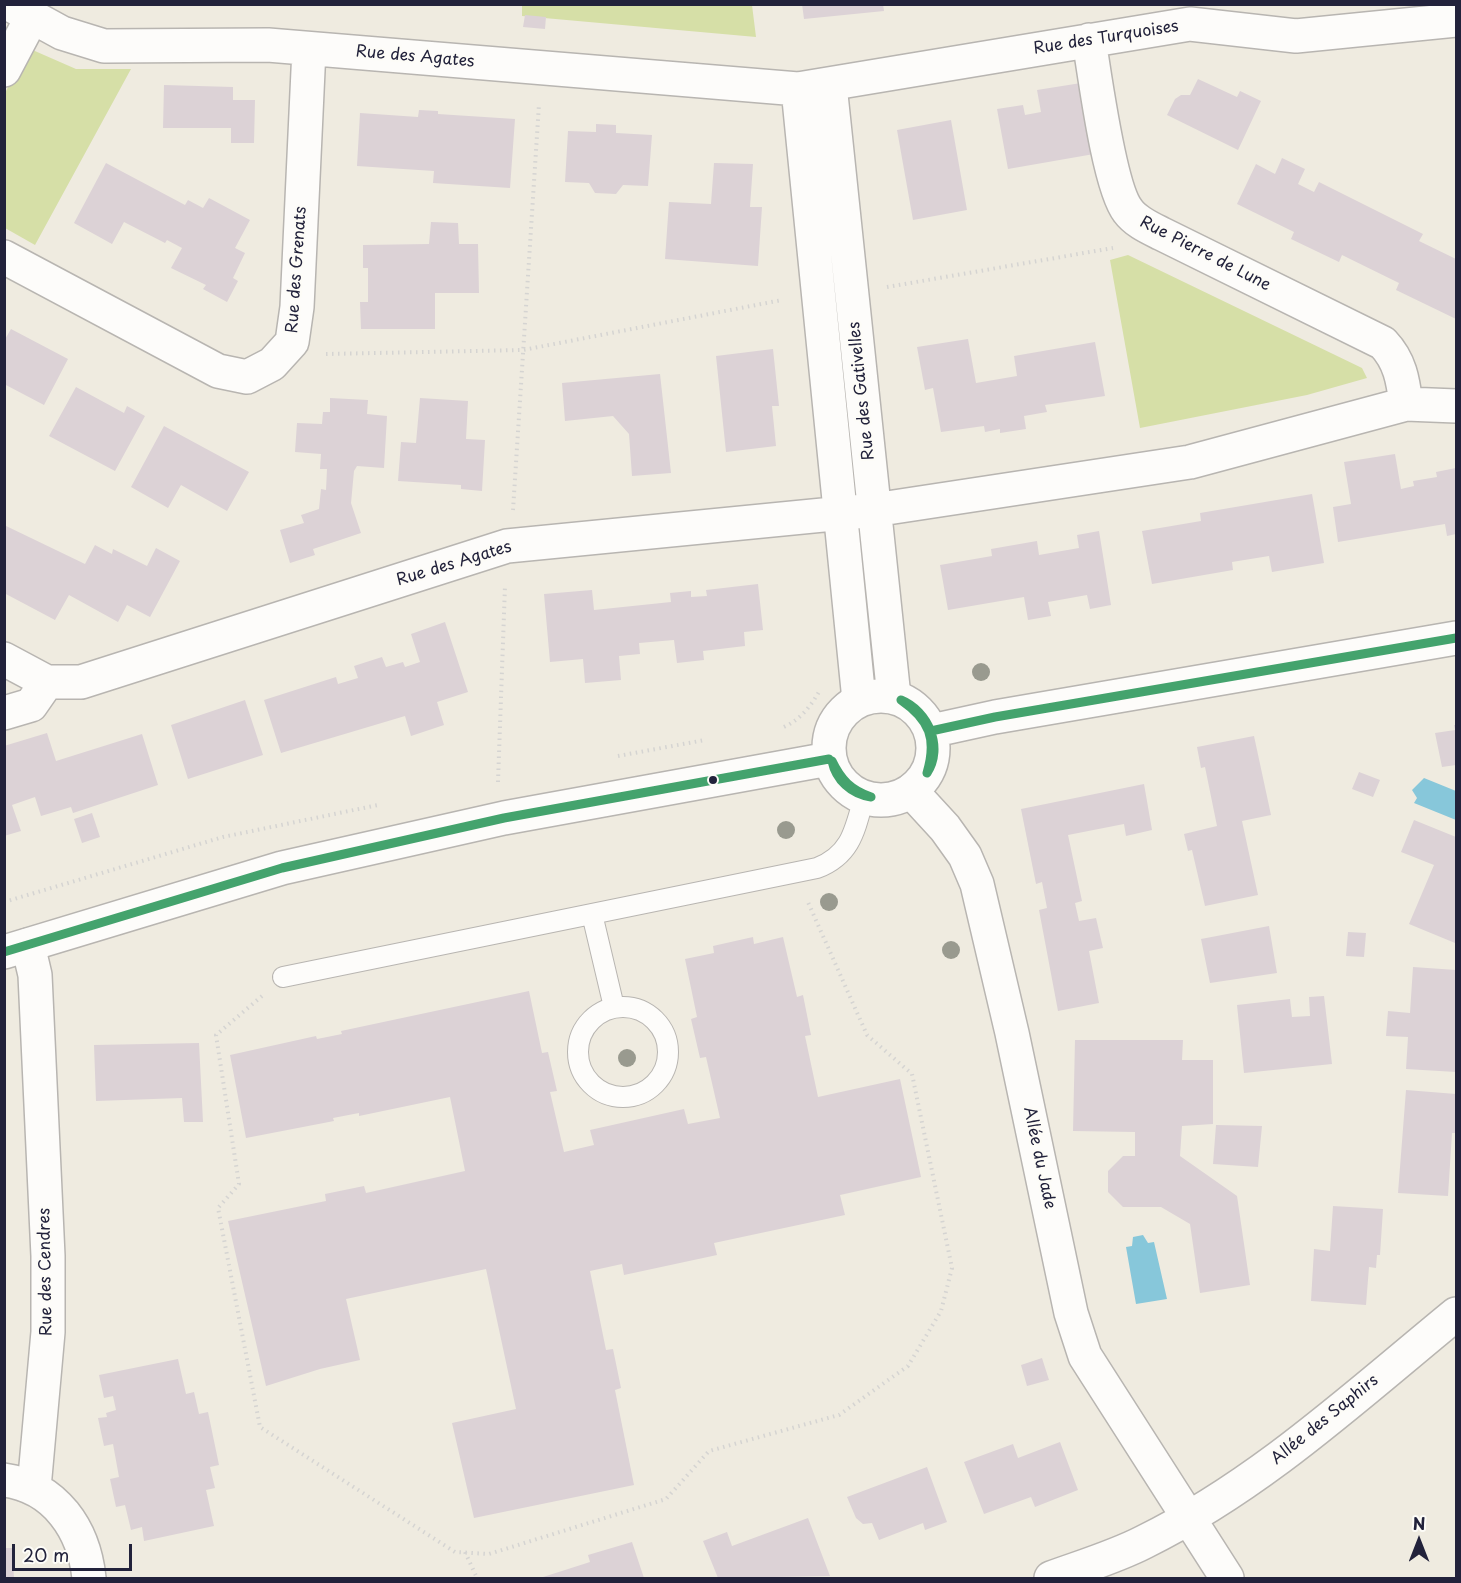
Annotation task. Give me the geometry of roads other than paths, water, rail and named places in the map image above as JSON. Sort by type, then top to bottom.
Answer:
[{"type":"street","name":"Rue des Agates","points":[[20,10],[62,33],[104,46],[268,45],[798,89],[830,85]]},
{"type":"street","points":[[4,70],[20,10]]},
{"type":"street","name":"Rue des Turquoises","points":[[830,85],[1190,24],[1296,36],[1456,20]]},
{"type":"street","name":"Rue Pierre de Lune","points":[[1089,40],[1117,186],[1128,211],[1142,224],[1383,344],[1394,356],[1403,379],[1406,404]]},
{"type":"street","name":"Rue des Grenats","points":[[4,257],[218,371],[247,377],[272,364],[292,342],[297,307],[309,49]]},
{"type":"street","name":"Rue des Gativelles","points":[[830,85],[894,697]]},
{"type":"street","name":"Rue des Gativelles","points":[[798,89],[860,700]]},
{"type":"street","points":[[874,510],[1190,462],[1406,404],[1456,406]]},
{"type":"street","name":"Rue des Agates","points":[[4,659],[47,682],[81,682],[507,546],[874,510]]},
{"type":"street","points":[[932,731],[995,717],[1456,638]]},
{"type":"street","points":[[4,713],[31,705],[47,682]]},
{"type":"street","points":[[877,696],[894,697],[910,704],[923,716],[932,731],[934,748],[932,765],[924,779],[911,791],[896,799],[880,801],[864,797],[842,782],[830,759],[829,741],[834,724],[845,710],[860,700],[877,696]]},
{"type":"street","points":[[16,948],[282,868],[504,818],[830,759]]},
{"type":"street","name":"Allée du Jade","points":[[911,791],[965,856],[977,884],[1012,1033],[1071,1313],[1085,1356],[1227,1578]]},
{"type":"street","name":"Rue des Cendres","points":[[16,948],[34,975],[47,1244],[48,1332],[19,1484],[50,1499],[77,1530],[87,1557],[89,1578]]},
{"type":"street","name":"Allée des Saphirs","points":[[1051,1578],[1143,1543],[1188,1518],[1268,1467],[1456,1314]]},
{"type":"lane","points":[[283,977],[794,873],[834,862],[846,848],[857,823],[864,797]]},
{"type":"lane","points":[[592,914],[614,1007]]},
{"type":"lane","points":[[614,1007],[636,1009],[654,1019],[668,1044],[666,1066],[655,1084],[644,1092],[629,1098],[614,1097],[599,1091],[588,1081],[580,1068],[577,1052],[580,1037],[588,1023],[600,1013],[614,1007]]},
{"type":"water","points":[[1424,778],[1456,791],[1456,820],[1414,803],[1417,798],[1412,790]]},
{"type":"water","points":[[1143,1235],[1148,1243],[1154,1242],[1167,1299],[1136,1304],[1126,1247],[1132,1246],[1133,1237]]}]
